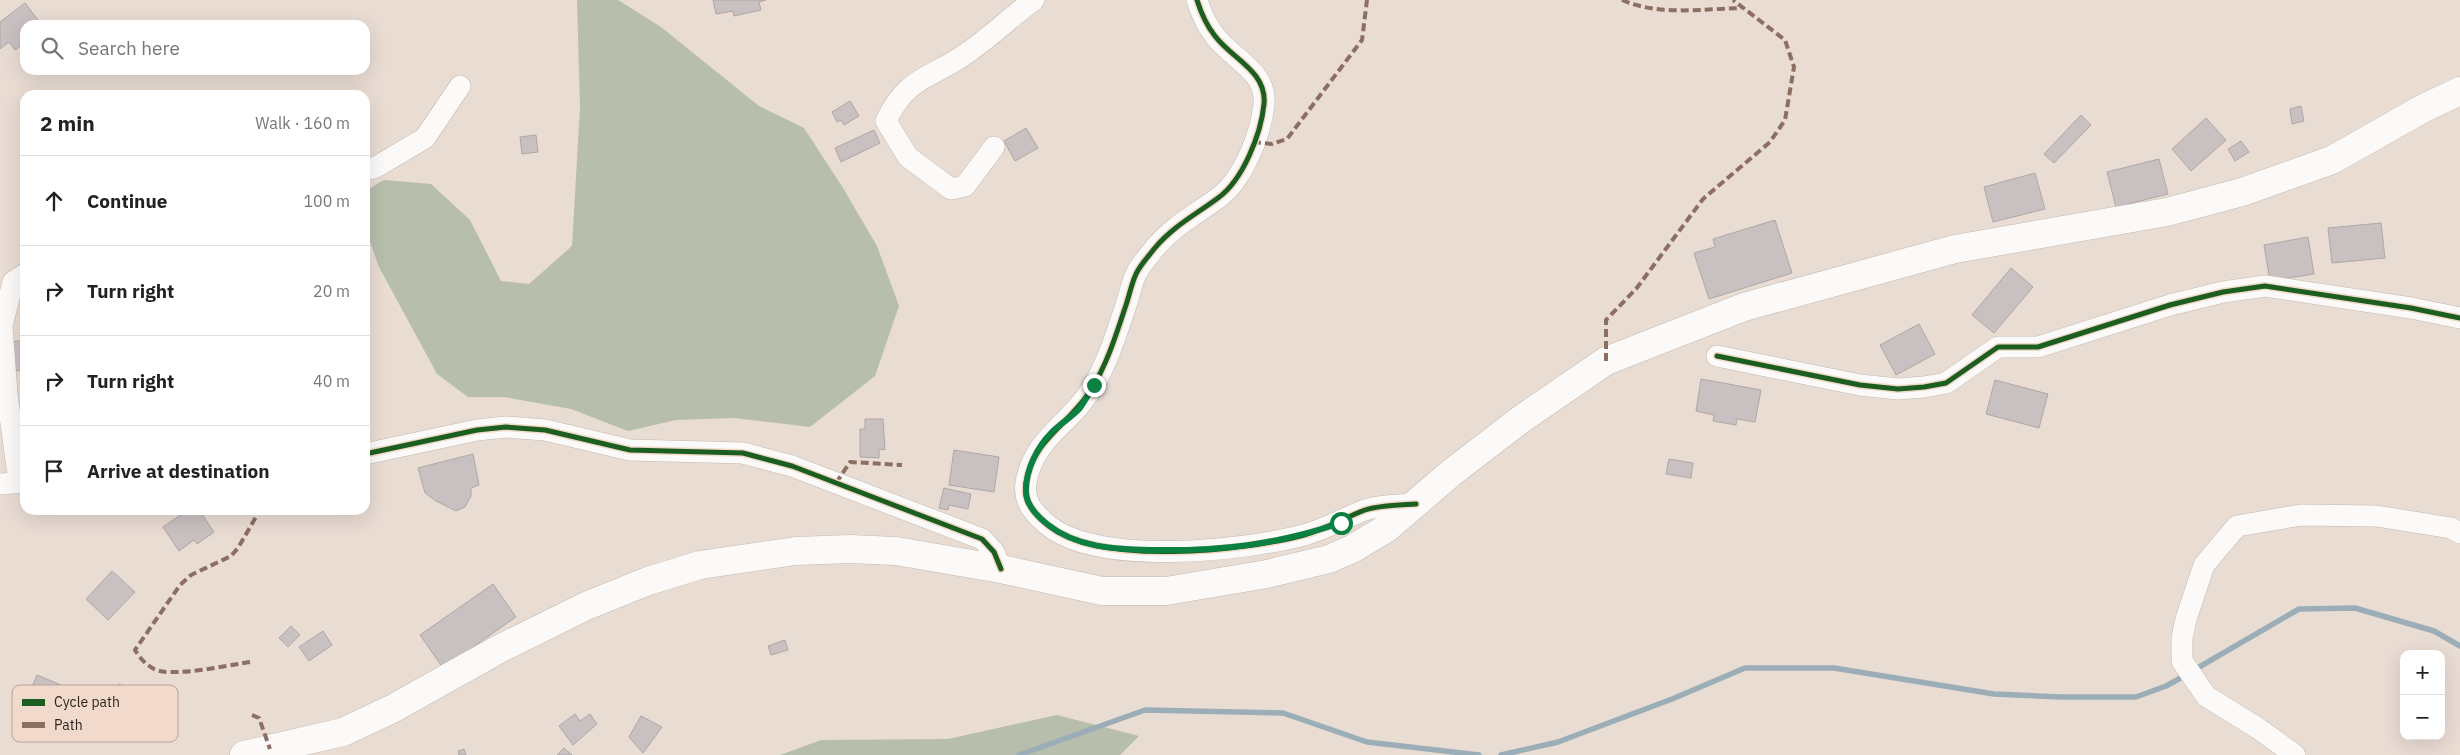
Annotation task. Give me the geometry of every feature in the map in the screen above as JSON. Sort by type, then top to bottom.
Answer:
[{"type":"main road","points":[[244,755],[343,732],[392,709],[501,648],[586,606],[648,581],[700,565],[796,551],[850,549],[896,551],[1001,569],[1102,591],[1166,591],[1267,574],[1329,559],[1352,549],[1387,528],[1451,473],[1520,420],[1606,361],[1744,308],[1955,249],[2167,212],[2242,192],[2332,160],[2422,109],[2460,91]]},
{"type":"street","points":[[994,148],[965,186],[951,189],[908,157],[886,121],[893,108],[912,84],[967,53],[1034,0]]},
{"type":"street","points":[[1197,0],[1201,13],[1215,36],[1253,70],[1263,89],[1264,104],[1258,128],[1244,166],[1230,187],[1219,197],[1182,221],[1156,247],[1136,273],[1114,341],[1094,385],[1080,408],[1050,434],[1040,447],[1031,465],[1025,493],[1030,506],[1040,518],[1055,530],[1077,541],[1100,547],[1185,550],[1234,549],[1270,543],[1341,523],[1367,509],[1416,504]]},
{"type":"street","points":[[370,169],[425,138],[460,86]]},
{"type":"street","points":[[15,483],[2,326],[13,282],[20,277]]},
{"type":"street","points":[[1718,356],[1860,385],[1898,389],[1924,388],[1946,383],[1998,347],[2038,347],[2170,305],[2223,292],[2265,286],[2410,308],[2460,318]]},
{"type":"street","points":[[370,448],[477,430],[506,428],[545,430],[630,450],[743,453],[792,466],[982,539],[994,552],[1001,569]]},
{"type":"street","points":[[2295,755],[2259,729],[2206,696],[2182,661],[2182,638],[2186,620],[2204,566],[2237,526],[2301,516],[2376,516],[2451,528],[2460,533]]},
{"type":"green space","points":[[577,0],[618,0],[661,27],[759,106],[804,128],[843,188],[877,246],[899,306],[875,376],[810,427],[734,418],[676,420],[628,431],[571,409],[504,397],[468,397],[437,374],[379,267],[370,242],[370,188],[384,180],[431,184],[470,220],[501,281],[529,284],[572,246],[580,108]]},
{"type":"green space","points":[[1057,715],[1139,736],[1120,755],[780,755],[821,740],[948,739]]},
{"type":"building","points":[[713,0],[766,0],[759,2],[761,10],[734,16],[733,11],[716,14]]},
{"type":"building","points":[[25,3],[38,20],[20,20],[20,46],[15,50],[9,42],[0,49],[0,22]]},
{"type":"building","points":[[850,101],[859,116],[844,125],[841,120],[837,122],[832,112]]},
{"type":"building","points":[[2301,106],[2304,121],[2292,124],[2290,109]]},
{"type":"building","points":[[2081,115],[2091,125],[2054,163],[2044,154]]},
{"type":"building","points":[[2206,118],[2226,140],[2191,171],[2172,149]]},
{"type":"building","points":[[1026,128],[1038,148],[1015,161],[1004,141]]},
{"type":"building","points":[[874,130],[880,143],[841,162],[835,148]]},
{"type":"building","points":[[536,135],[538,152],[522,154],[520,137]]},
{"type":"building","points":[[2241,141],[2249,152],[2235,161],[2228,149]]},
{"type":"building","points":[[2159,159],[2168,194],[2116,207],[2107,172]]},
{"type":"building","points":[[2035,173],[2045,209],[1993,222],[1984,187]]},
{"type":"building","points":[[1775,220],[1792,273],[1709,299],[1694,253],[1715,247],[1713,239]]},
{"type":"building","points":[[2381,223],[2385,258],[2332,263],[2328,228]]},
{"type":"building","points":[[2308,237],[2314,274],[2270,281],[2264,245]]},
{"type":"building","points":[[2011,268],[2033,287],[1994,333],[1972,315]]},
{"type":"building","points":[[1919,324],[1935,354],[1896,375],[1880,345]]},
{"type":"building","points":[[20,341],[20,370],[12,371],[10,342]]},
{"type":"building","points":[[1701,379],[1761,390],[1755,422],[1737,419],[1736,425],[1713,421],[1714,415],[1696,411]]},
{"type":"building","points":[[1995,380],[2048,394],[2039,428],[1986,414]]},
{"type":"building","points":[[865,419],[883,419],[885,450],[879,449],[879,458],[860,457],[860,429],[865,429]]},
{"type":"building","points":[[954,450],[999,457],[994,492],[949,485]]},
{"type":"building","points":[[473,454],[479,485],[471,488],[471,496],[465,507],[456,511],[425,493],[418,468]]},
{"type":"building","points":[[1669,459],[1693,463],[1691,478],[1666,474]]},
{"type":"building","points":[[944,488],[971,494],[968,509],[949,505],[948,510],[939,508]]},
{"type":"building","points":[[181,515],[202,515],[214,532],[197,544],[194,540],[179,551],[163,527]]},
{"type":"building","points":[[112,571],[135,592],[108,620],[86,599]]},
{"type":"building","points":[[493,584],[516,617],[443,668],[420,635]]},
{"type":"building","points":[[291,626],[300,635],[288,647],[279,638]]},
{"type":"building","points":[[323,631],[332,645],[309,661],[299,647]]},
{"type":"building","points":[[785,640],[788,650],[771,655],[768,646]]},
{"type":"building","points":[[37,675],[61,685],[33,685]]},
{"type":"building","points":[[575,714],[580,721],[590,714],[597,724],[573,745],[559,726]]},
{"type":"building","points":[[641,716],[662,727],[643,753],[629,737]]},
{"type":"building","points":[[564,748],[572,755],[557,755]]},
{"type":"building","points":[[464,749],[466,755],[459,755],[458,751]]},
{"type":"waterway","points":[[2194,670],[2299,609],[2355,608],[2434,631],[2460,646]]},
{"type":"waterway","points":[[1501,755],[1558,742],[1672,699],[1745,668],[1834,668],[1994,694],[2061,697],[2136,697],[2166,686],[2186,675]]},
{"type":"waterway","points":[[1019,755],[1145,710],[1283,713],[1367,742],[1479,755]]},
{"type":"marked path","points":[[1253,142],[1272,144],[1287,139],[1362,40],[1367,0]]},
{"type":"marked path","points":[[1622,0],[1636,5],[1665,10],[1741,8]]},
{"type":"marked path","points":[[1606,361],[1606,320],[1636,289],[1703,199],[1770,142],[1785,120],[1794,67],[1785,40],[1733,0]]},
{"type":"marked path","points":[[836,483],[850,462],[902,465]]},
{"type":"marked path","points":[[250,662],[186,672],[162,671],[148,665],[135,650],[180,585],[191,575],[231,556],[238,548],[257,515]]},
{"type":"marked path","points":[[252,715],[259,718],[270,749]]},
{"type":"cycle path","points":[[1197,0],[1204,19],[1215,36],[1247,66],[1260,83],[1264,104],[1255,142],[1243,168],[1227,190],[1168,234],[1140,267],[1133,282],[1111,349],[1092,388],[1074,412],[1036,454],[1026,483],[1028,502],[1044,522],[1072,539],[1102,547],[1136,551],[1173,552],[1210,550],[1278,541],[1312,533],[1371,508],[1416,504]]},
{"type":"cycle path","points":[[1717,356],[1860,385],[1898,389],[1946,383],[1998,347],[2038,347],[2170,305],[2223,292],[2265,286],[2411,308],[2460,318]]},
{"type":"cycle path","points":[[370,453],[477,430],[506,427],[545,430],[630,450],[743,453],[792,466],[982,539],[994,552],[1001,569]]},
{"type":"route","points":[[1094,385],[1080,408],[1050,434],[1040,447],[1026,481],[1025,493],[1030,506],[1040,518],[1055,530],[1077,541],[1100,547],[1185,550],[1234,549],[1270,543],[1341,523]]}]
